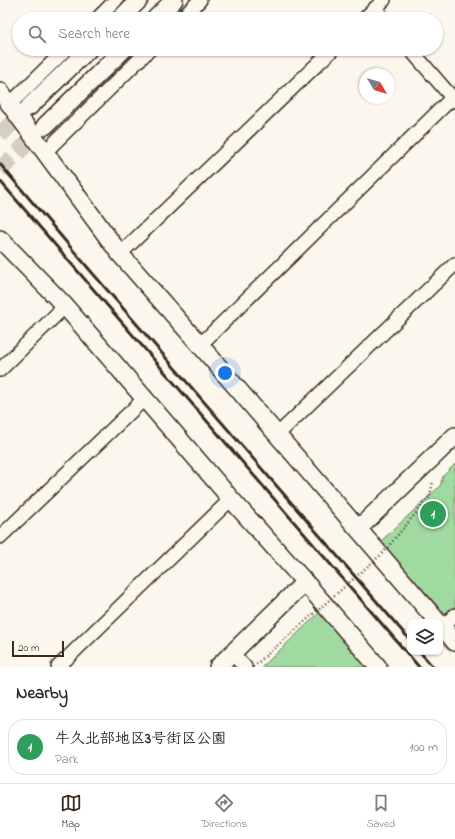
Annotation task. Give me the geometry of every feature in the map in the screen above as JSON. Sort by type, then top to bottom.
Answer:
[{"type":"street","points":[[104,12],[116,0]]},
{"type":"street","points":[[127,12],[139,0]]},
{"type":"street","points":[[162,12],[174,0]]},
{"type":"street","points":[[188,12],[200,0]]},
{"type":"street","points":[[371,12],[379,4]]},
{"type":"street","points":[[57,56],[5,97],[120,254],[436,619]]},
{"type":"street","points":[[29,107],[82,56]]},
{"type":"street","points":[[45,126],[117,56]]},
{"type":"street","points":[[45,152],[143,56]]},
{"type":"street","points":[[120,254],[326,56]]},
{"type":"street","points":[[200,345],[454,99],[416,56]]},
{"type":"street","points":[[0,239],[65,306],[378,667]]},
{"type":"street","points":[[277,435],[455,264]]},
{"type":"street","points":[[0,370],[65,306]]},
{"type":"street","points":[[0,537],[145,398]]},
{"type":"street","points":[[358,529],[455,436]]},
{"type":"street","points":[[58,667],[231,499]]},
{"type":"street","points":[[218,667],[305,582]]},
{"type":"street","points":[[443,622],[455,615]]},
{"type":"street","points":[[443,628],[455,642]]},
{"type":"street","points":[[232,653],[245,667]]},
{"type":"path","points":[[253,667],[383,553],[430,496]]},
{"type":"green space","points":[[455,464],[455,610],[444,613],[380,542],[440,486],[443,476]]},
{"type":"green space","points":[[321,611],[370,667],[262,667]]},
{"type":"tunnel","points":[[0,135],[28,107]]},
{"type":"tunnel","points":[[0,170],[45,126]]},
{"type":"railway","points":[[0,164],[407,637]]},
{"type":"railway","points":[[0,181],[419,667]]},
{"type":"railway","points":[[423,655],[433,667]]},
{"type":"place","name":"牛久北部地区3号街区公園","points":[[433,514]]}]
